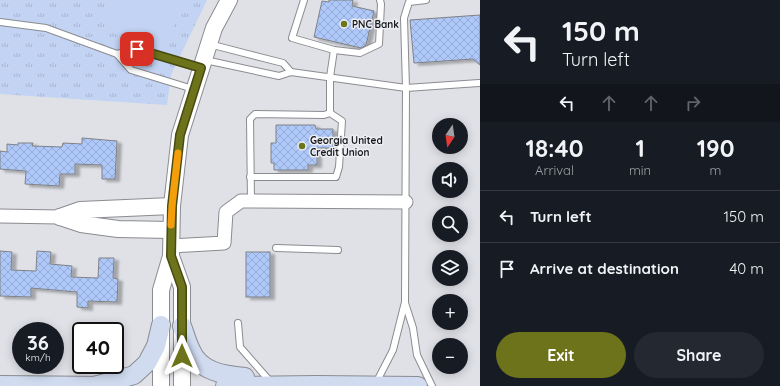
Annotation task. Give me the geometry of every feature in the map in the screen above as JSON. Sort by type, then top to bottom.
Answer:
[{"type":"main road","points":[[94,386],[134,375],[147,363],[156,346],[161,325]]},
{"type":"main road","points":[[182,326],[191,351],[196,359],[214,372],[225,375],[317,385]]},
{"type":"main road","points":[[0,385],[106,386]]},
{"type":"main road","points":[[225,386],[418,386]]},
{"type":"street","points":[[161,386],[161,290],[171,251],[172,206],[180,135],[214,28],[229,0]]},
{"type":"street","points":[[171,251],[202,244],[224,243],[226,212],[240,201],[406,202]]},
{"type":"street","points":[[60,217],[80,210],[172,206]]},
{"type":"street","points":[[0,216],[60,217],[81,224],[118,229],[171,230]]},
{"type":"street","points":[[171,251],[182,287],[182,386]]},
{"type":"lane","points":[[304,0],[292,38],[334,50],[360,53],[379,44],[380,0]]},
{"type":"lane","points":[[374,386],[393,350],[405,302],[406,88],[404,18],[409,2],[426,0]]},
{"type":"lane","points":[[0,22],[46,28],[117,54],[131,70],[194,90]]},
{"type":"lane","points":[[209,44],[283,63],[291,72]]},
{"type":"lane","points":[[117,54],[137,49],[202,64],[279,76],[291,72],[406,88],[480,83]]},
{"type":"lane","points":[[330,114],[330,77],[334,50]]},
{"type":"lane","points":[[250,177],[336,177],[339,167],[342,121],[330,114],[255,114],[250,119],[250,177],[251,201]]},
{"type":"lane","points":[[276,248],[338,250]]},
{"type":"lane","points":[[405,302],[413,328],[417,355],[432,386]]},
{"type":"lane","points":[[238,323],[240,347],[268,380]]},
{"type":"green space","points":[[0,0],[207,0],[171,75],[167,105],[0,94]]},
{"type":"green space","points":[[110,0],[181,0],[171,38],[165,41],[107,25],[104,20]]},
{"type":"building","name":"PNC Bank","points":[[329,0],[353,0],[352,6],[374,11],[366,45],[361,48],[314,37],[322,1],[329,2]]},
{"type":"building","points":[[480,15],[480,65],[473,59],[414,63],[410,20]]},
{"type":"building","name":"Georgia United Credit Union","points":[[276,125],[315,125],[316,129],[333,129],[333,148],[317,148],[317,165],[308,165],[308,170],[274,170],[274,163],[271,163],[271,143],[276,143]]},
{"type":"building","points":[[82,138],[117,141],[115,179],[102,179],[102,165],[75,164],[75,174],[60,174],[59,186],[25,184],[26,171],[0,169],[0,151],[7,152],[7,144],[18,145],[18,143],[33,143],[32,146],[62,147],[63,143],[82,144]]},
{"type":"building","points":[[0,251],[12,252],[11,270],[36,271],[37,251],[51,252],[50,264],[72,266],[71,277],[98,278],[99,258],[114,258],[113,278],[118,279],[117,302],[88,301],[88,308],[77,307],[77,292],[31,288],[31,297],[0,296]]},
{"type":"building","points":[[246,252],[270,252],[270,297],[246,297]]},
{"type":"slow traffic","points":[[171,225],[178,153]]},
{"type":"place","name":"PNC Bank","points":[[344,24]]},
{"type":"place","name":"Georgia United Credit Union","points":[[302,146]]},
{"type":"route","points":[[137,49],[201,68],[180,135],[172,206],[171,256],[182,287],[182,356]]}]
